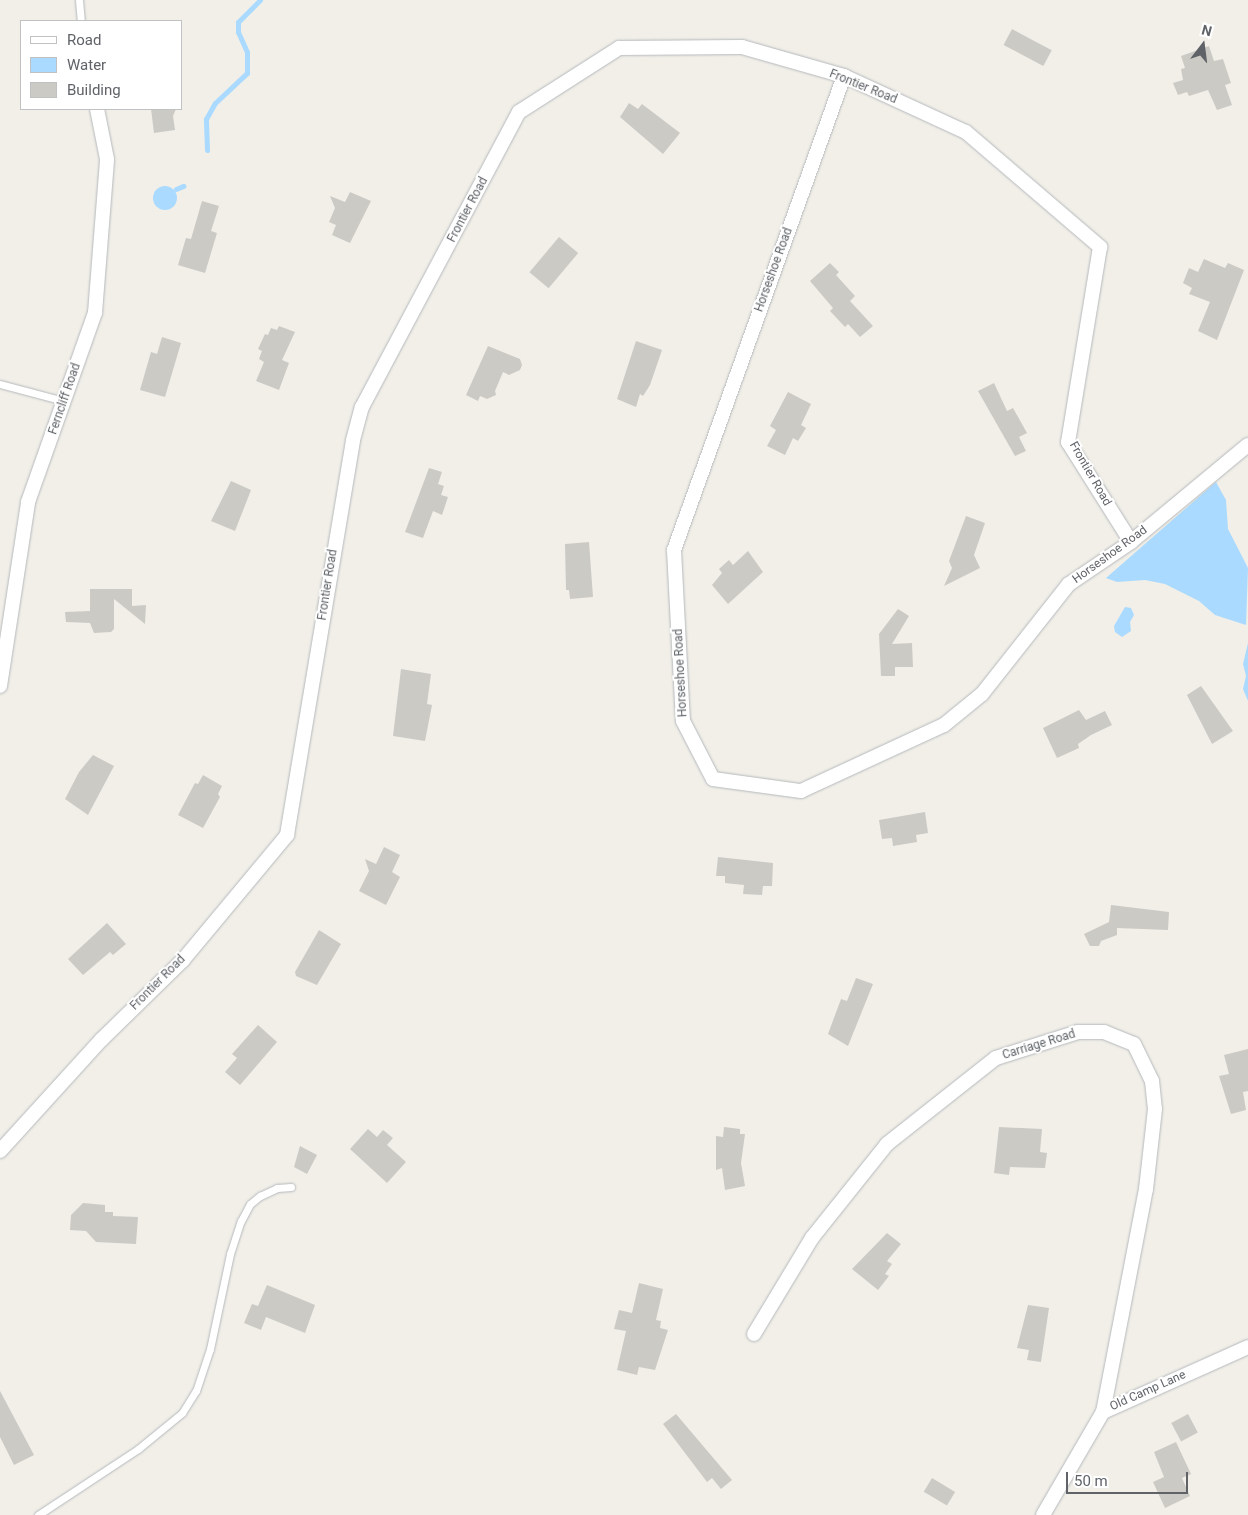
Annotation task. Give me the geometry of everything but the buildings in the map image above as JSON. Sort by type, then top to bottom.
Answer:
[{"type":"street","name":"Frontier Road","points":[[0,1151],[102,1039],[183,960],[287,835],[351,450],[362,407],[519,112],[619,48],[742,47],[844,76],[966,132],[1100,247],[1068,442],[1131,542]]},
{"type":"street","name":"Horseshoe Road","points":[[844,76],[674,550],[683,721],[713,779],[801,791],[944,725],[982,694],[1069,584],[1131,542],[1248,445]]},
{"type":"street","name":"Ferncliff Road","points":[[0,686],[28,502],[95,313],[107,159],[97,110]]},
{"type":"street","name":"Carriage Road","points":[[754,1334],[812,1238],[887,1144],[996,1058],[1078,1032],[1104,1032],[1134,1044],[1152,1081],[1155,1109],[1146,1189],[1103,1412]]},
{"type":"street","name":"Old Camp Lane","points":[[1042,1515],[1103,1412],[1248,1346]]},
{"type":"lane","points":[[80,0],[81,20]]},
{"type":"lane","points":[[0,384],[64,401]]},
{"type":"lane","points":[[38,1515],[138,1449],[182,1413],[196,1391],[210,1349],[230,1254],[241,1221],[250,1204],[260,1196],[277,1188],[291,1187]]},
{"type":"water","points":[[165,186],[170,187],[176,193],[176,203],[170,209],[165,210],[160,209],[154,203],[153,198],[154,193],[160,187]]},
{"type":"water","points":[[1216,482],[1226,500],[1228,529],[1248,568],[1246,625],[1215,615],[1199,601],[1165,584],[1145,580],[1117,582],[1106,578]]},
{"type":"water","points":[[1125,607],[1131,608],[1134,615],[1130,622],[1131,631],[1122,637],[1115,632],[1114,626]]},
{"type":"water","points":[[1248,643],[1248,701],[1243,689],[1246,676],[1243,664]]},
{"type":"waterway","points":[[207,150],[206,119],[215,103],[247,73],[247,52],[238,32],[238,22],[260,0]]},
{"type":"waterway","points":[[176,189],[183,186]]}]
